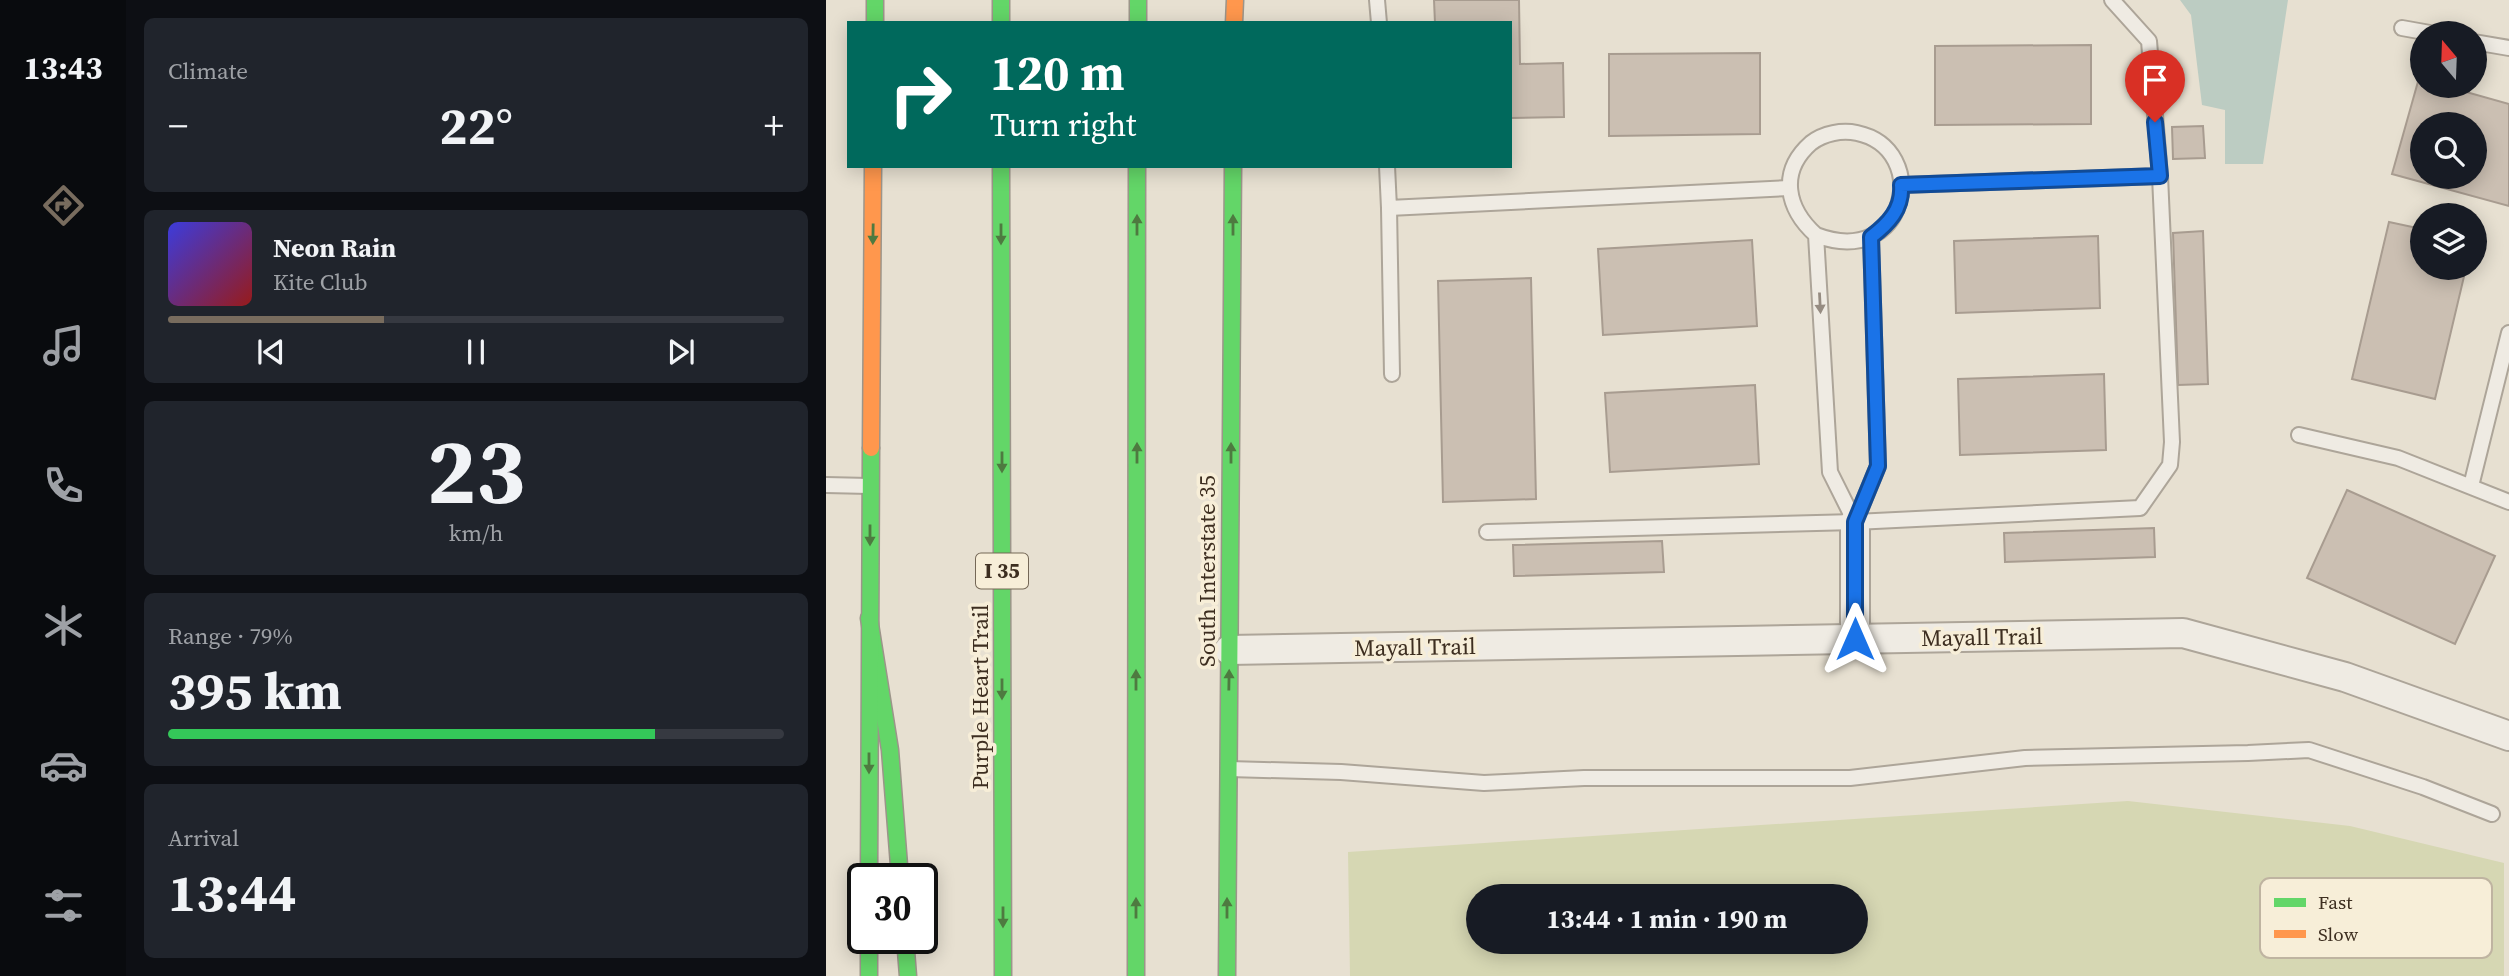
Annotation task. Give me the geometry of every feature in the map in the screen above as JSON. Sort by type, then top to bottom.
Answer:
[{"type":"main road","points":[[875,0],[875,21]]},
{"type":"main road","points":[[1001,0],[1001,21]]},
{"type":"main road","points":[[1138,0],[1138,21]]},
{"type":"main road","points":[[1234,21],[1235,0]]},
{"type":"main road","points":[[869,863],[873,168]]},
{"type":"main road","name":"Purple Heart Trail","points":[[1001,168],[1003,976]]},
{"type":"main road","points":[[1136,976],[1137,168]]},
{"type":"main road","name":"South Interstate 35","points":[[1227,976],[1233,168]]},
{"type":"main road","points":[[869,618],[890,750],[899,863]]},
{"type":"main road","points":[[869,954],[869,976]]},
{"type":"main road","points":[[906,954],[908,976]]},
{"type":"street","points":[[1855,522],[1855,639]]},
{"type":"street","name":"Mayall Trail","points":[[1229,650],[2183,633],[2344,677],[2509,736]]},
{"type":"lane","points":[[1377,0],[1378,21]]},
{"type":"lane","points":[[1487,532],[1855,522],[2140,508],[2169,465],[2172,442],[2160,176],[2149,41],[2112,0]]},
{"type":"lane","points":[[2402,28],[2410,29]]},
{"type":"lane","points":[[2487,44],[2509,48]]},
{"type":"lane","points":[[1848,131],[1866,135],[1881,144],[1893,158],[1900,174],[1902,192],[1897,210],[1886,226],[1871,237],[1853,243],[1834,242],[1816,235],[1802,223],[1793,206],[1789,188],[1792,170],[1813,141],[1848,131]]},
{"type":"lane","points":[[1387,168],[1392,374]]},
{"type":"lane","points":[[1901,185],[2160,176]]},
{"type":"lane","points":[[1389,208],[1789,188]]},
{"type":"lane","points":[[1816,235],[1830,472],[1855,522]]},
{"type":"lane","points":[[1855,522],[1878,466],[1871,237]]},
{"type":"lane","points":[[2471,486],[2509,333]]},
{"type":"lane","points":[[2299,435],[2398,458],[2509,502]]},
{"type":"lane","points":[[826,485],[870,486]]},
{"type":"lane","points":[[1228,769],[1341,772],[1484,783],[1584,778],[1850,778],[2025,758],[2309,750],[2423,787],[2492,814]]},
{"type":"green space","points":[[2128,801],[2350,826],[2504,863],[2504,976],[1350,976],[1348,852]]},
{"type":"shaded area","points":[[2180,0],[2288,0],[2263,164],[2225,164],[2225,110],[2202,105],[2191,15]]},
{"type":"building","points":[[1434,0],[1519,0],[1520,64],[1563,63],[1564,117],[1512,118],[1512,21],[1435,21]]},
{"type":"building","points":[[2091,45],[2091,124],[1935,125],[1935,46]]},
{"type":"building","points":[[1760,53],[1760,134],[1609,136],[1609,54]]},
{"type":"building","points":[[2413,98],[2487,98],[2509,104],[2509,206],[2447,189],[2487,189],[2487,112],[2410,112],[2410,179],[2392,174]]},
{"type":"building","points":[[2203,126],[2205,158],[2173,159],[2172,127]]},
{"type":"building","points":[[2389,222],[2410,226],[2410,280],[2463,280],[2435,399],[2352,379]]},
{"type":"building","points":[[2203,231],[2208,384],[2178,385],[2173,233]]},
{"type":"building","points":[[2098,236],[2100,308],[1956,313],[1954,241]]},
{"type":"building","points":[[1752,240],[1757,326],[1603,335],[1598,249]]},
{"type":"building","points":[[1531,278],[1536,499],[1443,502],[1438,281]]},
{"type":"building","points":[[2104,374],[2106,450],[1960,455],[1958,379]]},
{"type":"building","points":[[1755,385],[1759,464],[1610,472],[1605,393]]},
{"type":"building","points":[[2347,490],[2495,556],[2455,644],[2307,578]]},
{"type":"building","points":[[2154,528],[2155,557],[2005,562],[2004,533]]},
{"type":"building","points":[[1662,541],[1664,572],[1514,576],[1513,545]]},
{"type":"traffic: fast","points":[[875,0],[875,21]]},
{"type":"traffic: fast","points":[[1001,0],[1001,21]]},
{"type":"traffic: fast","points":[[1138,0],[1138,21]]},
{"type":"traffic: fast","points":[[1001,168],[1003,976]]},
{"type":"traffic: fast","points":[[1136,976],[1137,168]]},
{"type":"traffic: fast","points":[[1227,976],[1233,168]]},
{"type":"traffic: fast","points":[[869,863],[871,448]]},
{"type":"traffic: fast","points":[[869,618],[890,750],[899,863]]},
{"type":"traffic: fast","points":[[869,954],[869,976]]},
{"type":"traffic: fast","points":[[906,954],[908,976]]},
{"type":"traffic: slow","points":[[1234,21],[1235,0]]},
{"type":"traffic: slow","points":[[871,448],[873,168]]},
{"type":"route","points":[[1855,639],[1855,522],[1878,466],[1871,237],[1886,226],[1897,210],[1901,185],[2160,176],[2155,122]]}]
